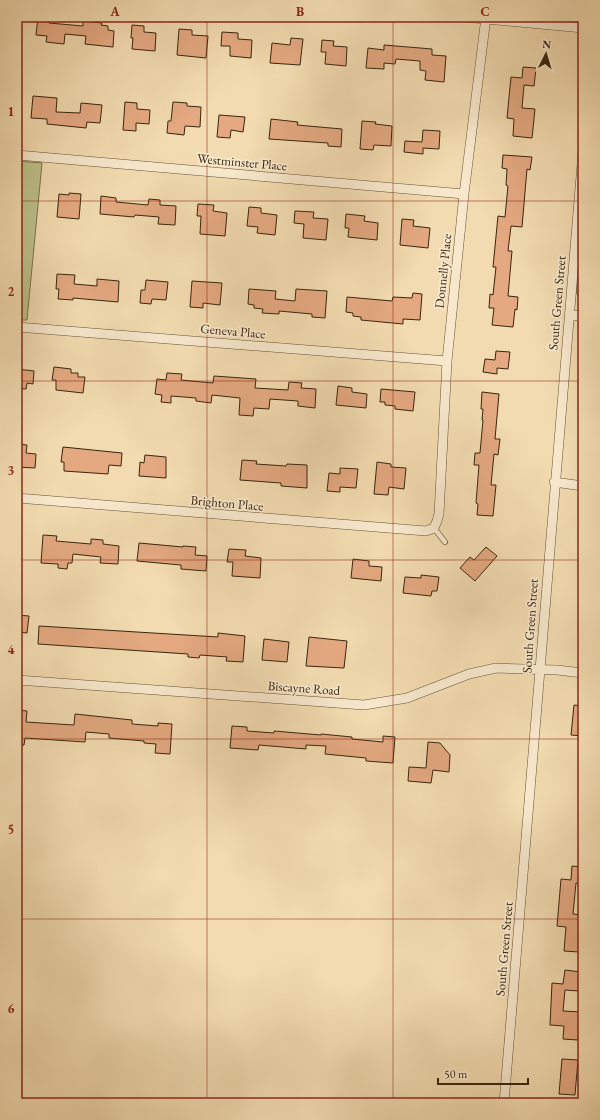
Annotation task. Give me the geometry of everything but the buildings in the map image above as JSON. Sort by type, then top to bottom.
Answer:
[{"type":"street","points":[[464,17],[583,28]]},
{"type":"street","name":"Donnelly Place","points":[[434,528],[439,514],[447,361],[464,194],[486,18]]},
{"type":"street","name":"South Green Street","points":[[504,1103],[554,482],[583,152]]},
{"type":"street","name":"Westminster Place","points":[[17,155],[464,194]]},
{"type":"street","points":[[569,316],[583,315]]},
{"type":"street","name":"Geneva Place","points":[[17,327],[447,361]]},
{"type":"street","points":[[554,482],[583,486]]},
{"type":"street","name":"Brighton Place","points":[[17,498],[372,528],[426,531],[434,528]]},
{"type":"street","name":"Biscayne Road","points":[[17,680],[364,705],[407,698],[469,674],[496,668],[583,672]]},
{"type":"lane","points":[[434,528],[445,542]]},
{"type":"green space","points":[[17,161],[42,163],[27,320],[17,320]]},
{"type":"green space","points":[[583,231],[583,306],[576,292]]}]
